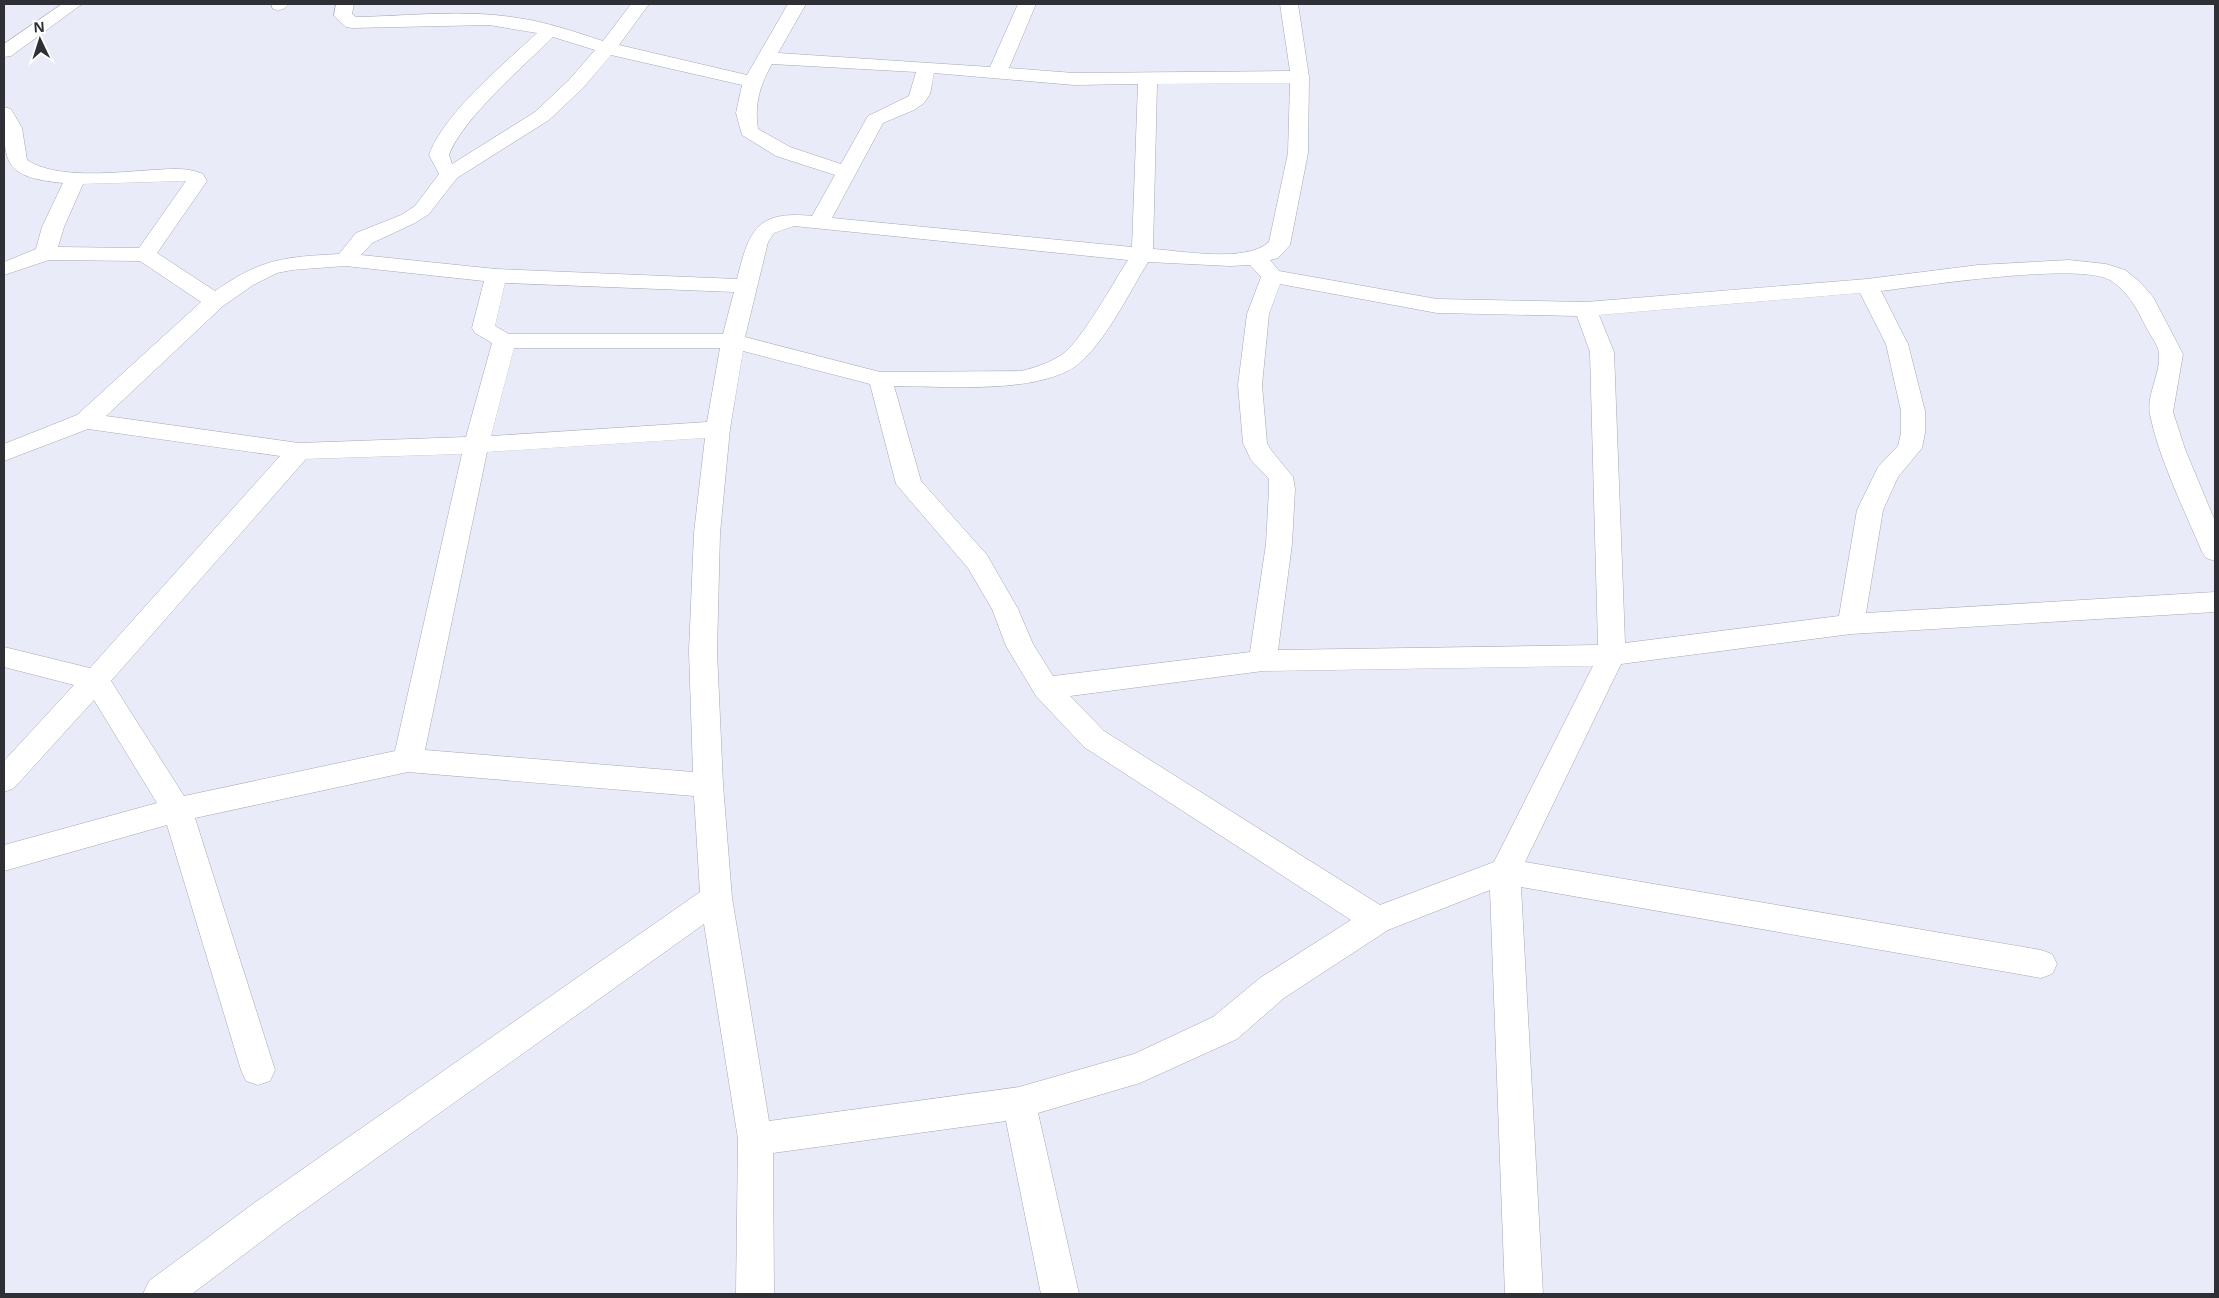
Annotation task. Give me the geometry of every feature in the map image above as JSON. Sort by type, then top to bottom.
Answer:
[{"type":"street","points":[[4,52],[73,4]]},
{"type":"street","points":[[345,4],[343,16],[352,23],[489,20],[550,30],[606,48],[752,82]]},
{"type":"street","points":[[345,260],[364,238],[408,219],[422,210],[450,174],[542,116],[576,84],[622,30],[640,4]]},
{"type":"street","points":[[796,4],[752,82],[746,113],[749,131],[767,145],[789,155],[846,172]]},
{"type":"street","points":[[996,73],[1027,4]]},
{"type":"street","points":[[1262,661],[1279,544],[1282,489],[1281,477],[1260,454],[1255,443],[1250,385],[1264,267],[1270,253],[1279,245],[1282,236],[1298,153],[1300,77],[1288,4]]},
{"type":"street","points":[[450,174],[440,160],[440,147],[458,123],[550,30]]},
{"type":"street","points":[[765,58],[926,67],[1074,79],[1300,77]]},
{"type":"street","points":[[820,222],[874,120],[882,114],[916,101],[920,95],[926,67]]},
{"type":"street","points":[[496,276],[483,328],[504,341],[733,341],[880,379],[1021,378],[1049,372],[1073,357],[1085,344],[1142,255],[1148,79]]},
{"type":"street","points":[[4,114],[13,128],[18,163],[26,170],[40,176],[76,178],[182,175],[196,178],[196,184],[145,255]]},
{"type":"street","points":[[46,253],[54,227],[76,178]]},
{"type":"street","points":[[755,1294],[755,1139],[716,898],[708,785],[703,651],[708,533],[718,429],[733,341],[745,286],[757,242],[766,229],[792,220],[1142,255],[1230,260],[1437,306],[1586,310],[1867,286],[1978,272],[2069,267],[2098,269],[2117,275],[2145,302],[2171,354],[2161,412],[2173,449],[2215,552]]},
{"type":"street","points":[[4,269],[46,253],[145,255],[215,301]]},
{"type":"street","points":[[4,453],[86,421],[215,301],[245,280],[270,268],[292,263],[345,260],[496,276],[745,286]]},
{"type":"street","points":[[1851,624],[1870,510],[1886,473],[1910,448],[1913,433],[1913,411],[1897,344],[1867,286]]},
{"type":"street","points":[[1524,1294],[1505,871],[1612,655],[1602,352],[1586,310]]},
{"type":"street","points":[[408,760],[476,445],[504,341]]},
{"type":"street","points":[[880,379],[909,484],[978,562],[1005,609],[1020,646],[1046,688],[1094,739],[1377,920]]},
{"type":"street","points":[[86,421],[299,451],[476,445],[718,429]]},
{"type":"street","points":[[4,780],[96,680],[299,451]]},
{"type":"street","points":[[1046,688],[1262,661],[1612,655],[1851,624],[2215,602]]},
{"type":"street","points":[[4,657],[96,680],[177,810],[258,1070]]},
{"type":"street","points":[[4,858],[177,810],[408,760],[708,785]]},
{"type":"street","points":[[755,1139],[1019,1103],[1140,1068],[1225,1028],[1272,988],[1377,920],[1505,871],[2040,964]]},
{"type":"street","points":[[162,1294],[270,1213],[716,898]]},
{"type":"street","points":[[1019,1103],[1060,1294]]}]
